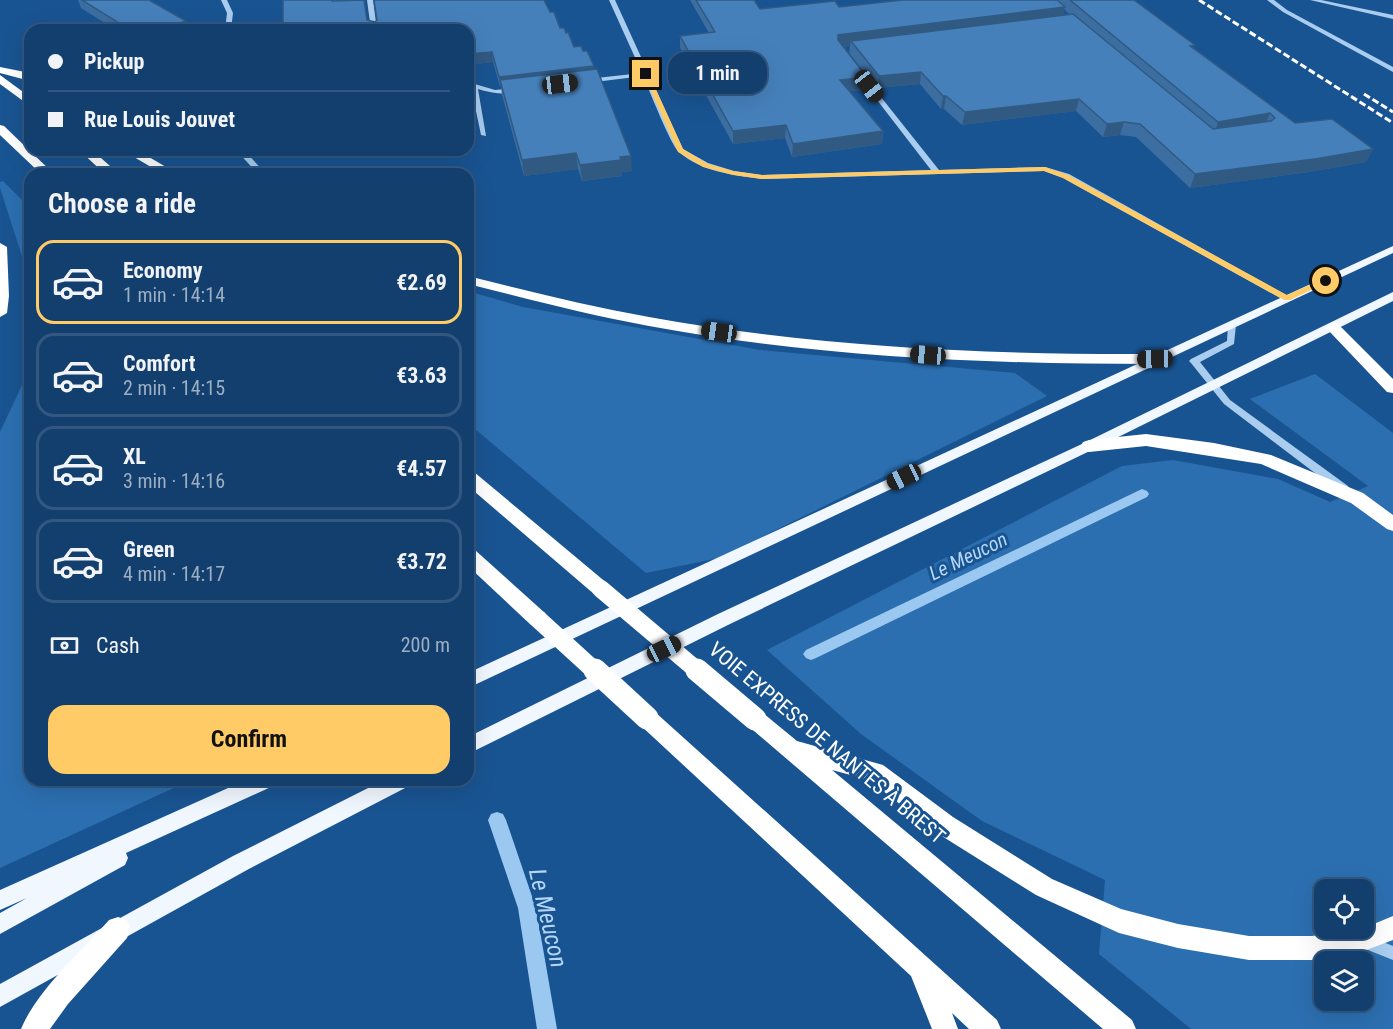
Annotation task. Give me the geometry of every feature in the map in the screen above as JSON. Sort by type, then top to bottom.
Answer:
[{"type":"highway","points":[[0,70],[24,75]]},
{"type":"highway","points":[[0,78],[24,98]]},
{"type":"highway","points":[[0,129],[24,152]]},
{"type":"highway","points":[[29,156],[42,168]]},
{"type":"highway","points":[[92,156],[106,168]]},
{"type":"highway","points":[[139,156],[161,168]]},
{"type":"highway","points":[[0,247],[2,276],[0,313]]},
{"type":"highway","points":[[474,281],[674,326],[787,341],[928,355],[1055,361],[1155,359]]},
{"type":"highway","points":[[1333,327],[1393,388]]},
{"type":"highway","points":[[1089,446],[1146,440],[1215,449],[1265,459],[1357,498],[1393,524]]},
{"type":"highway","name":"VOIE EXPRESS DE NANTES À BREST","points":[[474,481],[1123,1029]]},
{"type":"highway","points":[[474,560],[988,1029]]},
{"type":"highway","points":[[794,750],[875,772],[945,825],[1044,887],[1119,921],[1179,936],[1249,948],[1312,948],[1361,940],[1393,928]]},
{"type":"highway","points":[[34,1029],[59,995],[118,929]]},
{"type":"highway","points":[[920,967],[945,1029]]},
{"type":"main road","points":[[474,678],[1393,249]]},
{"type":"main road","points":[[474,743],[724,619],[1089,446],[1393,296]]},
{"type":"main road","points":[[0,924],[254,786]]},
{"type":"main road","points":[[0,996],[240,863],[390,786]]},
{"type":"main road","points":[[0,900],[216,805]]},
{"type":"street","points":[[224,0],[230,13],[229,24]]},
{"type":"street","points":[[370,0],[373,24]]},
{"type":"street","points":[[612,0],[680,150],[705,165],[733,173],[762,177],[1045,169],[1066,176],[1287,298]]},
{"type":"street","points":[[1270,0],[1284,11],[1393,70]]},
{"type":"street","points":[[1313,0],[1393,17]]},
{"type":"street","points":[[855,68],[936,171]]},
{"type":"street","points":[[576,82],[646,74]]},
{"type":"street","points":[[474,86],[495,92],[518,89]]},
{"type":"street","points":[[474,97],[484,135]]},
{"type":"street","points":[[246,156],[256,168]]},
{"type":"street","points":[[1232,325],[1231,342],[1194,361],[1227,402],[1357,498]]},
{"type":"street","points":[[1361,940],[1393,953]]},
{"type":"shaded area","points":[[3,181],[24,202],[24,263],[0,188],[0,182]]},
{"type":"shaded area","points":[[474,293],[523,307],[760,350],[1015,373],[1047,396],[719,558],[646,573],[474,428]]},
{"type":"shaded area","points":[[24,361],[24,786],[178,786],[0,868],[0,432],[23,383]]},
{"type":"shaded area","points":[[1315,374],[1393,433],[1393,1029],[1191,1029],[1099,954],[1105,880],[982,821],[861,734],[767,650],[1122,466],[1173,460],[1278,479],[1330,502],[1368,486],[1250,399]]},
{"type":"building","points":[[82,0],[149,0],[186,21],[177,24],[120,24]]},
{"type":"building","points":[[283,0],[364,0],[367,20],[375,22],[377,20],[374,0],[544,0],[550,12],[554,12],[560,28],[568,32],[574,47],[581,46],[583,51],[587,51],[594,66],[499,77],[492,52],[474,54],[474,24],[283,24]]},
{"type":"building","points":[[696,0],[754,0],[760,9],[835,1],[839,7],[903,0],[1057,0],[1065,7],[838,35],[838,40],[867,77],[840,80],[883,131],[793,144],[786,125],[733,131],[680,36],[715,32]]},
{"type":"building","points":[[1070,0],[1134,0],[1195,45],[1190,46],[1295,123],[1332,119],[1373,149],[1315,159],[1195,174],[1140,124],[1124,122],[1107,124],[1079,99],[965,112],[943,96],[921,72],[879,76],[851,41],[1073,14],[1213,129],[1271,121],[1275,118],[1270,113],[1218,122]]},
{"type":"building","points":[[597,69],[631,156],[620,157],[621,160],[580,165],[576,153],[522,160],[500,80]]},
{"type":"waterway","name":"Le Meucon","points":[[811,654],[1142,494]]},
{"type":"waterway","name":"Le Meucon","points":[[497,820],[527,908],[547,1029]]},
{"type":"railway","points":[[1199,0],[1393,123]]},
{"type":"railway","points":[[1364,94],[1393,112]]},
{"type":"route","points":[[646,74],[680,150],[705,165],[733,173],[762,177],[1045,169],[1066,176],[1287,298],[1326,281]]}]
